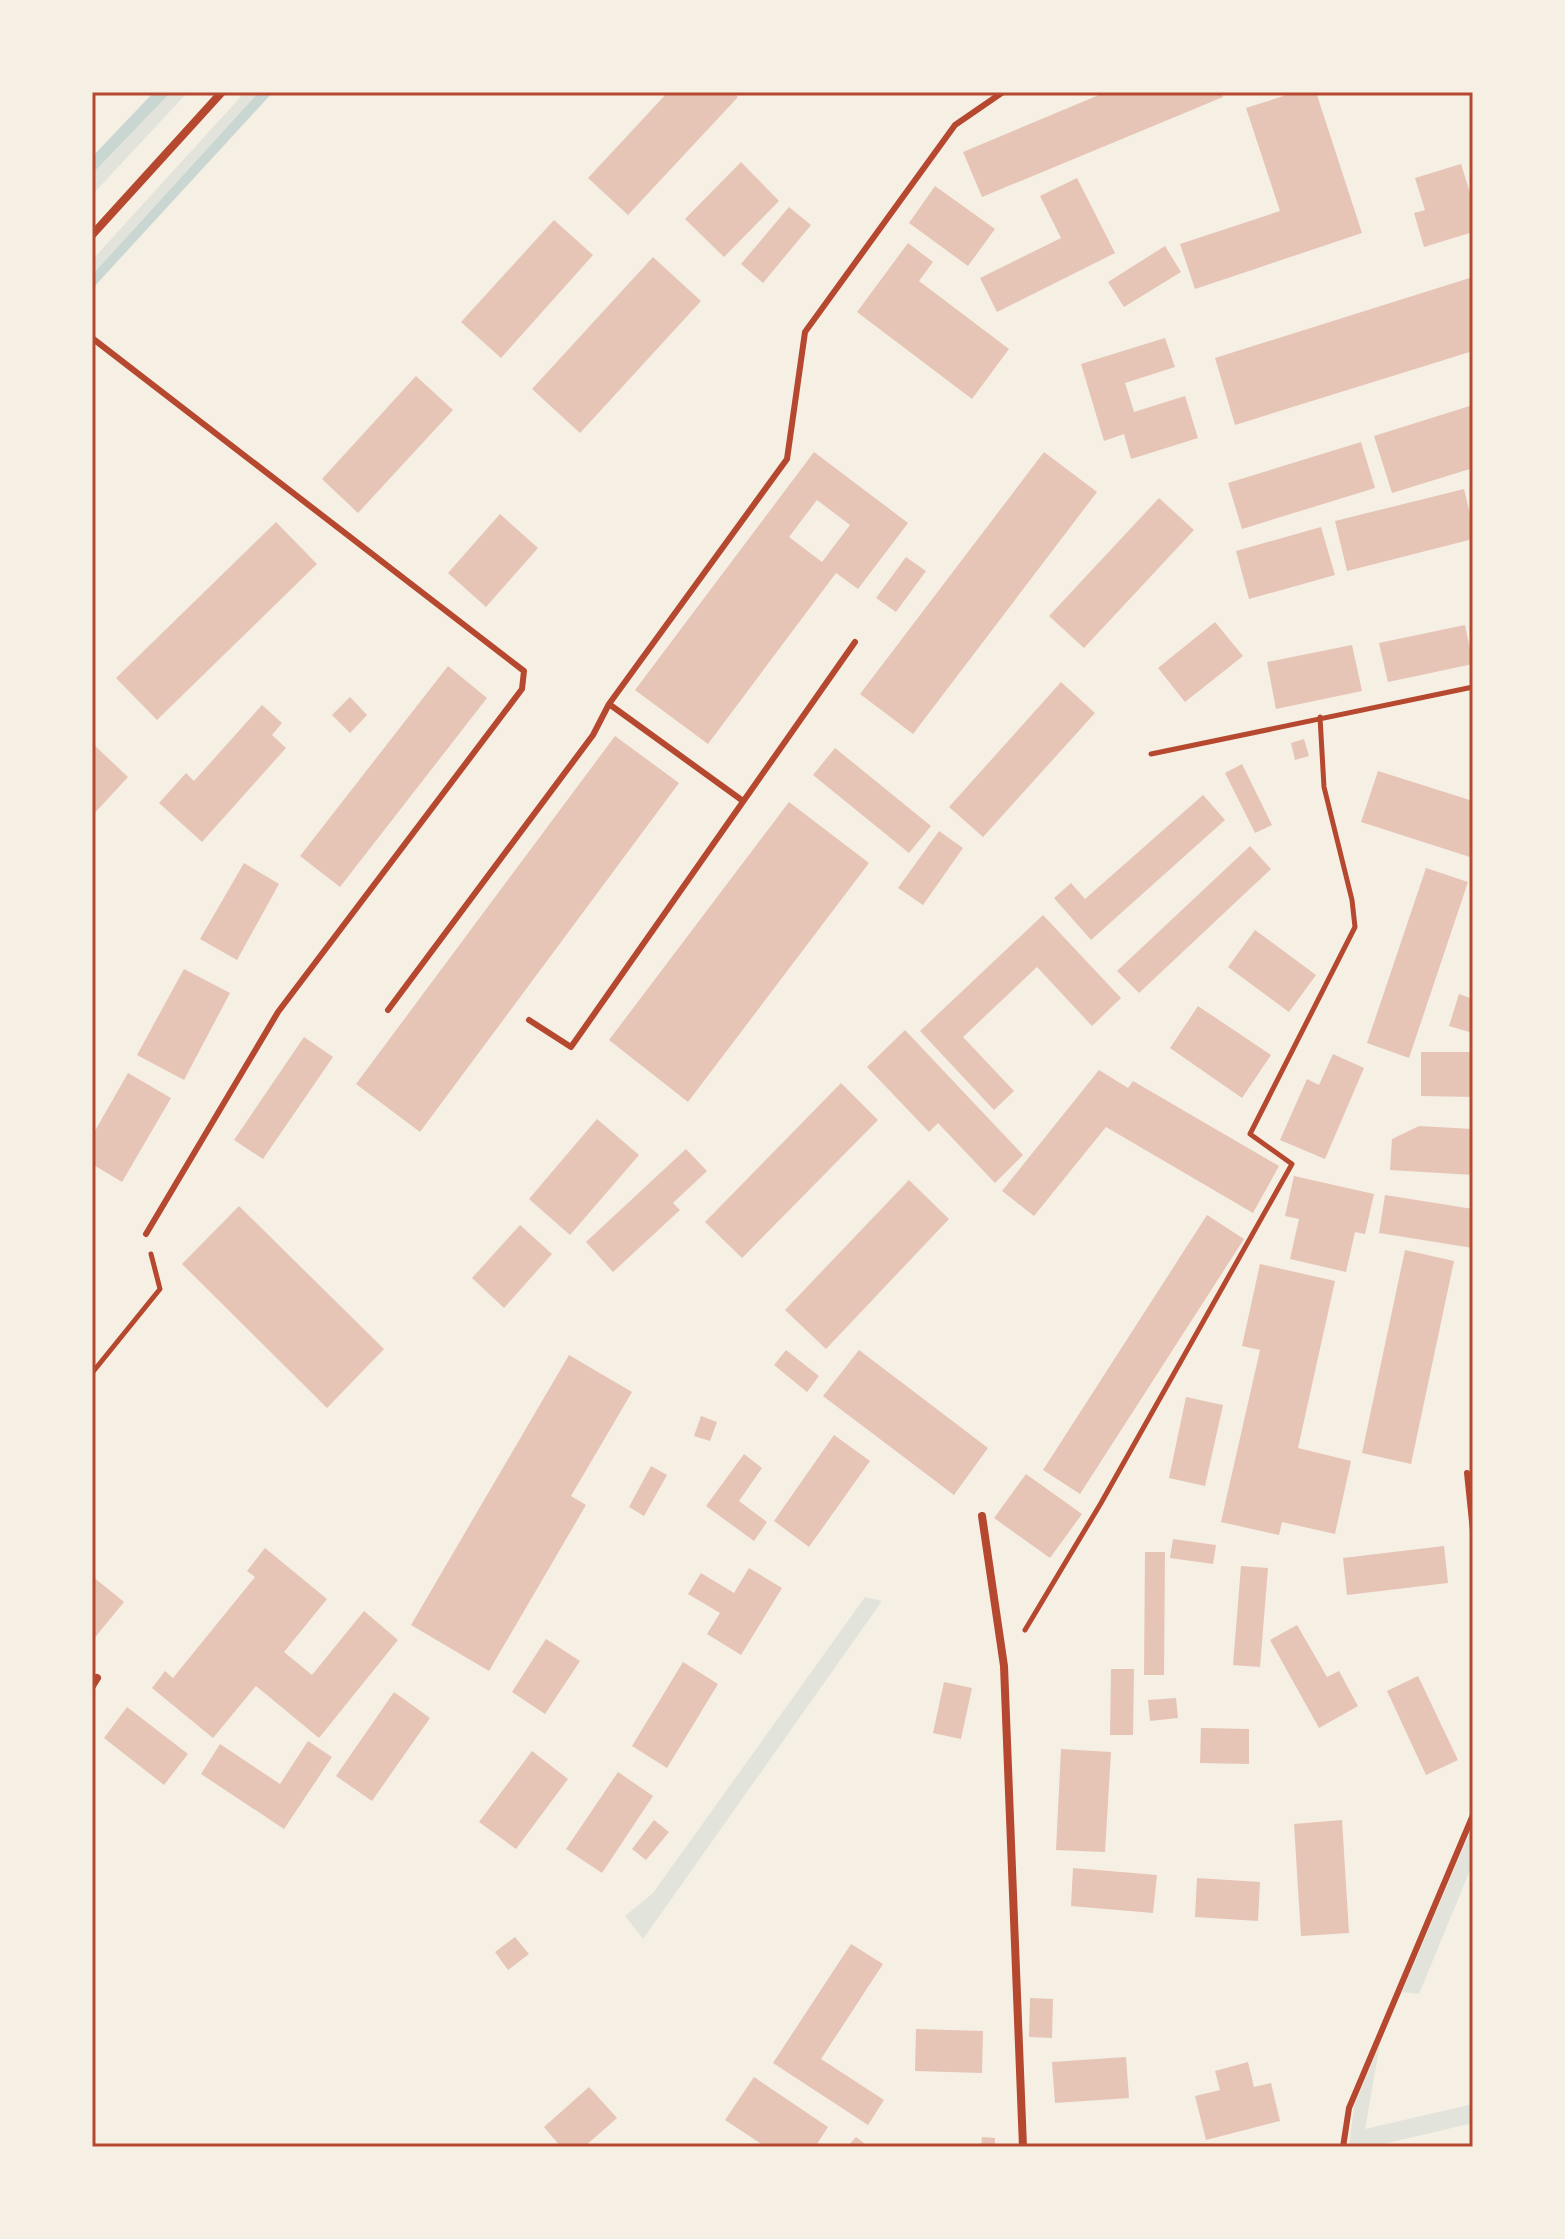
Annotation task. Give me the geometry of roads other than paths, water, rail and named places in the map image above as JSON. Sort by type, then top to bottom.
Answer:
[{"type":"street","points":[[92,235],[222,92]]},
{"type":"street","points":[[982,1516],[1004,1666],[1023,2147]]},
{"type":"lane","points":[[388,1010],[593,735],[609,704],[787,459],[805,332],[955,125],[1003,92]]},
{"type":"lane","points":[[92,338],[524,671],[522,689],[278,1012],[146,1234]]},
{"type":"lane","points":[[529,1020],[571,1047],[855,642]]},
{"type":"lane","points":[[609,704],[743,801]]},
{"type":"lane","points":[[1467,1473],[1473,1531]]},
{"type":"lane","points":[[1343,2147],[1349,2108],[1473,1815]]}]
